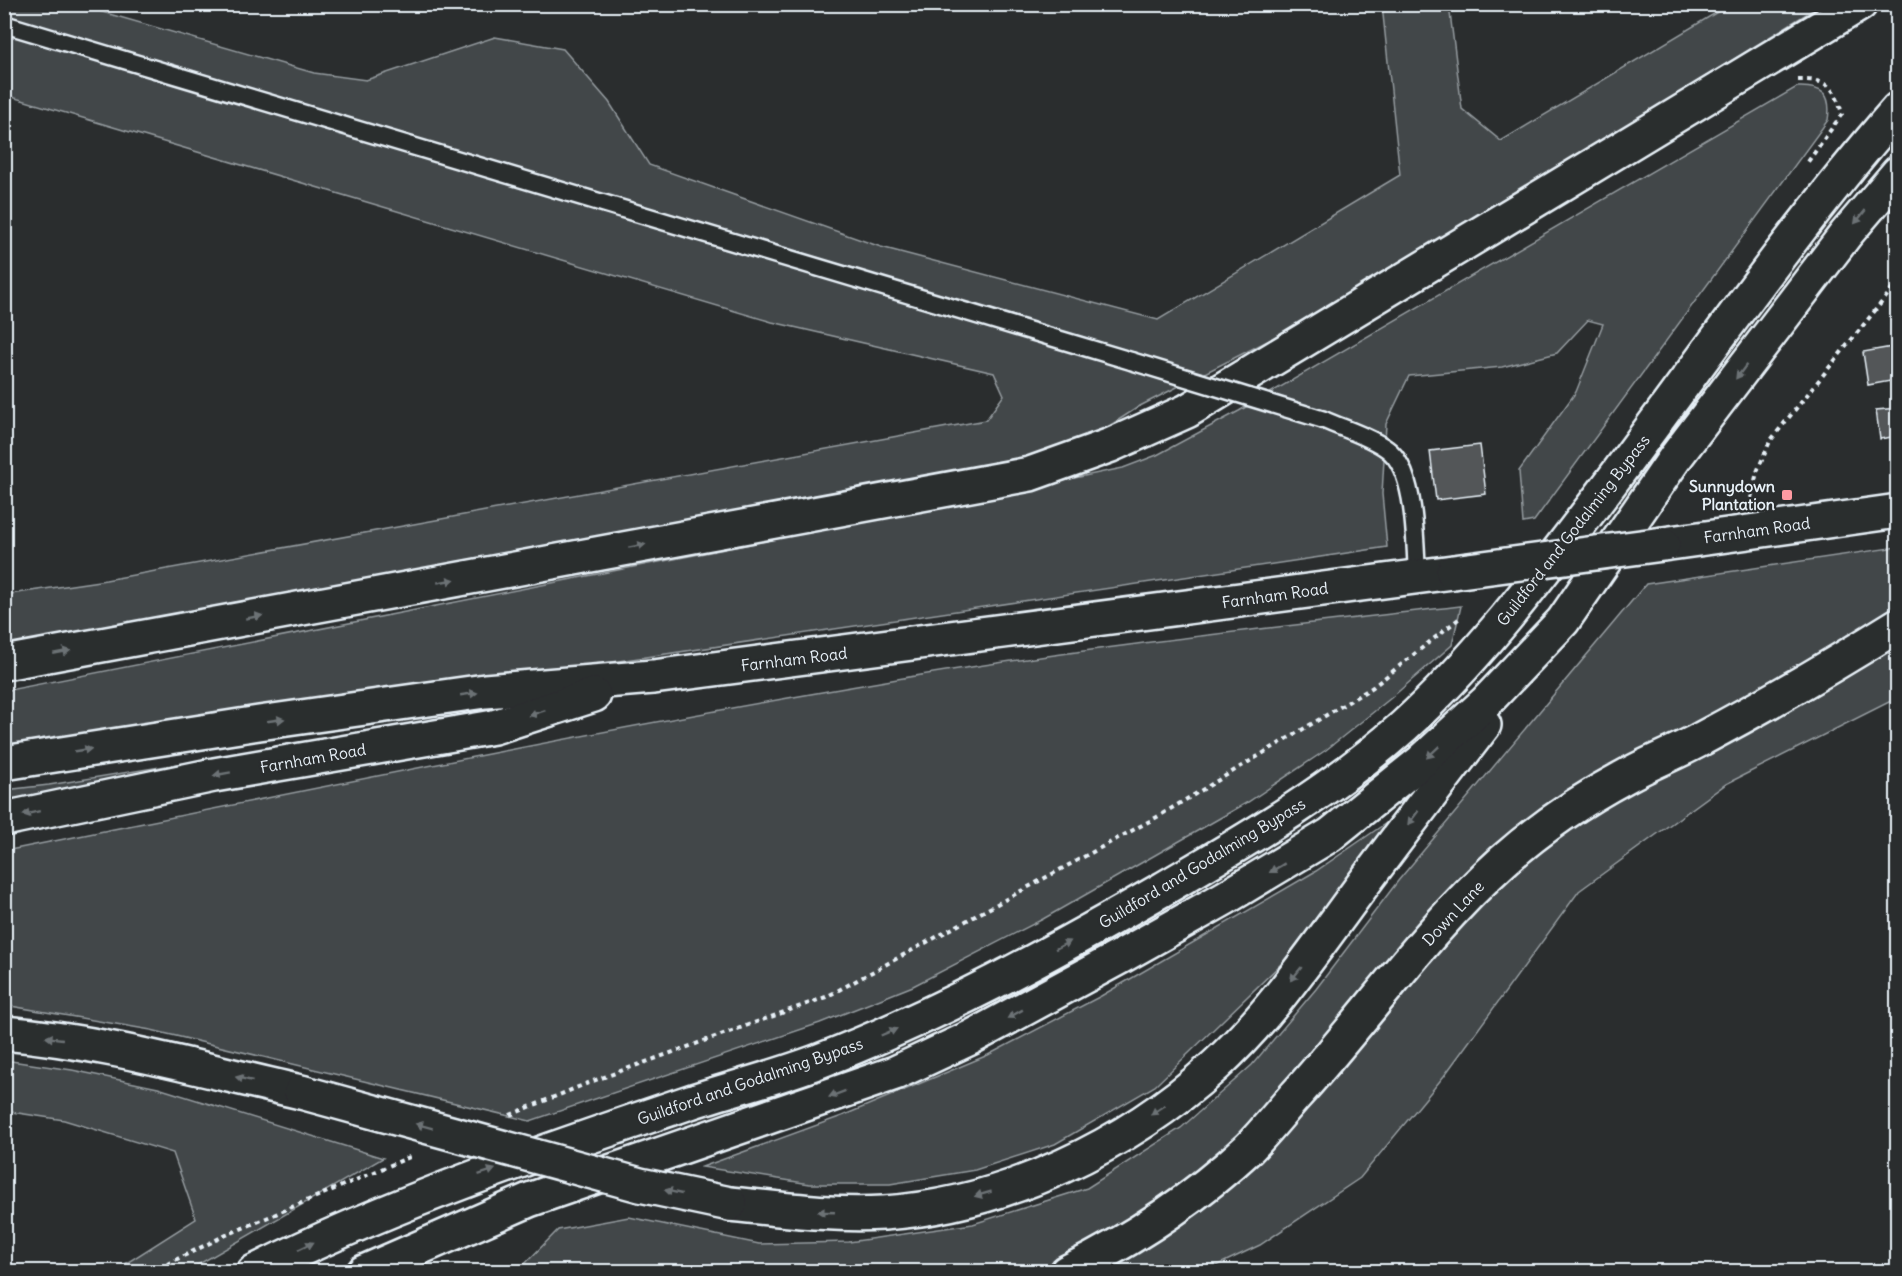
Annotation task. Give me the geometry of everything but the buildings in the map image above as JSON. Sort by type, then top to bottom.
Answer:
[{"type":"main road","points":[[4,663],[1030,474],[1101,449],[1187,411],[1370,303],[1860,4]]},
{"type":"main road","name":"Guildford and Godalming Bypass","points":[[254,1272],[327,1235],[453,1184],[697,1100],[814,1063],[892,1031],[966,997],[1110,920],[1245,841],[1315,795],[1404,726],[1462,668],[1523,600],[1814,210],[1898,109]]},
{"type":"main road","points":[[4,1034],[109,1047],[301,1092],[640,1185],[730,1204],[855,1214],[884,1213],[950,1203],[1016,1184],[1060,1167],[1134,1127],[1187,1090],[1250,1031],[1304,965],[1563,621],[1675,458],[1839,243],[1898,173]]},
{"type":"main road","name":"Farnham Road","points":[[4,763],[259,723],[474,693],[653,677],[1898,511]]},
{"type":"main road","points":[[364,1272],[529,1200],[823,1100],[895,1073],[980,1033],[1225,898],[1330,835],[1430,754],[1485,703],[1563,621]]},
{"type":"main road","name":"Down Lane","points":[[1067,1272],[1146,1227],[1197,1192],[1249,1148],[1323,1065],[1441,923],[1504,860],[1539,832],[1578,805],[1627,776],[1743,717],[1840,662],[1898,625]]},
{"type":"main road","name":"Farnham Road","points":[[4,819],[214,775],[494,727],[653,677]]},
{"type":"lane","points":[[4,24],[1324,420],[1386,448],[1402,466],[1411,505],[1417,576]]},
{"type":"path","points":[[1750,502],[1757,472],[1770,441],[1898,282]]},
{"type":"path","points":[[151,1272],[224,1236]]},
{"type":"shaded area","points":[[5,5],[78,5],[314,73],[366,80],[495,37],[563,49],[609,102],[649,165],[881,247],[1158,320],[1400,175],[1382,5],[1449,5],[1462,109],[1501,141],[1729,5],[1821,5],[1332,308],[1140,406],[1103,430],[1063,450],[1027,462],[5,651],[4,595],[106,580],[986,420],[1004,395],[994,373],[772,322],[5,95]]},
{"type":"shaded area","points":[[1797,87],[1813,88],[1824,93],[1828,104],[1828,120],[1534,521],[1523,523],[1519,471],[1576,392],[1603,324],[1588,320],[1557,353],[1502,367],[1409,376],[1386,424],[1382,494],[1387,547],[5,752],[4,691],[1123,468],[1157,455],[1239,411]]},
{"type":"shaded area","points":[[1897,547],[1897,698],[1726,784],[1579,891],[1444,1076],[1360,1178],[1260,1245],[1203,1272],[517,1272],[558,1230],[629,1217],[759,1244],[849,1242],[973,1224],[1087,1188],[1181,1128],[1252,1065],[1316,989],[1398,881],[1646,584]]},
{"type":"shaded area","points":[[1461,606],[1452,645],[1326,750],[1248,802],[1043,919],[913,986],[820,1023],[530,1121],[151,1030],[5,1005],[5,851],[555,741],[886,681],[1101,649]]},
{"type":"shaded area","points":[[487,714],[5,810],[5,790],[49,785]]},
{"type":"shaded area","points":[[1389,821],[1283,962],[1155,1086],[1055,1144],[975,1170],[890,1184],[810,1184],[702,1167],[842,1116],[988,1055],[1101,996],[1316,871]]},
{"type":"shaded area","points":[[4,1060],[72,1070],[158,1088],[383,1158],[187,1271],[114,1271],[196,1219],[173,1153],[64,1120],[5,1111]]},
{"type":"place","name":"Sunnydown Plantation","points":[[1787,495]]}]
